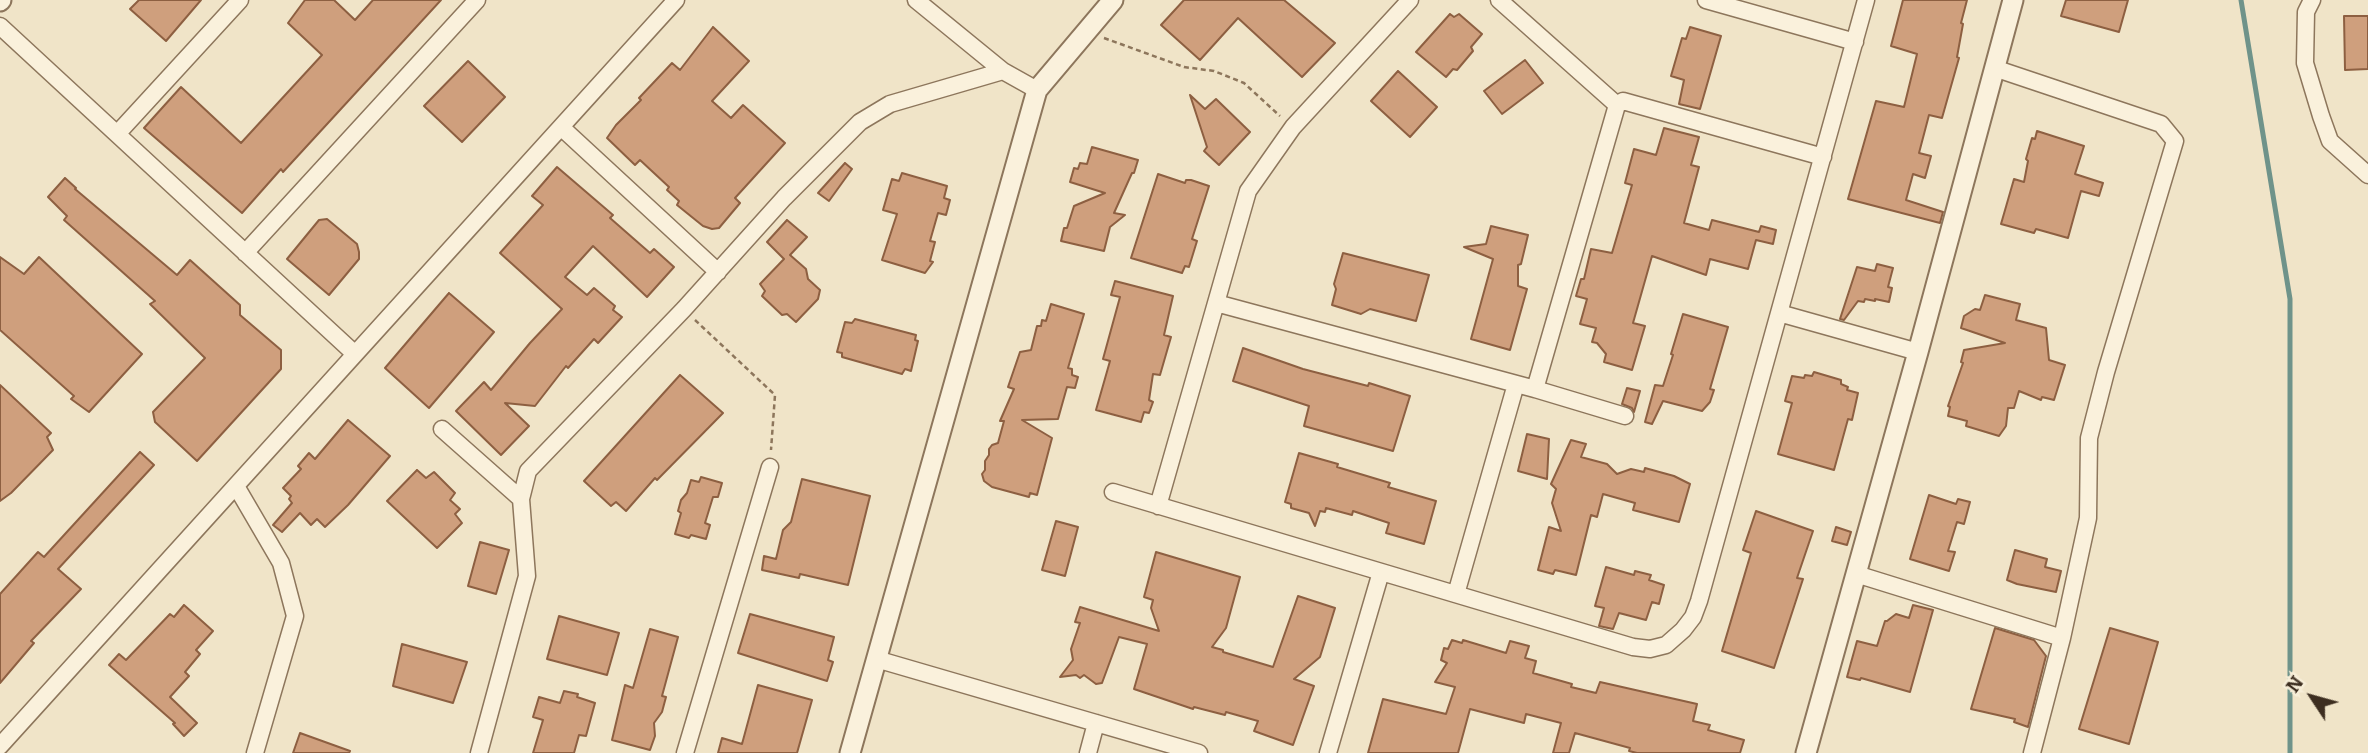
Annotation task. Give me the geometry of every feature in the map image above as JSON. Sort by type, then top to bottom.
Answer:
[{"type":"street","points":[[117,134],[240,0]]},
{"type":"street","points":[[245,253],[477,0]]},
{"type":"street","points":[[0,746],[676,0]]},
{"type":"street","points":[[916,0],[1003,71],[1037,90]]},
{"type":"street","points":[[850,753],[1037,90],[1113,0]]},
{"type":"street","points":[[1158,506],[1248,191],[1293,127],[1410,0]]},
{"type":"street","points":[[1499,0],[1617,105]]},
{"type":"street","points":[[1706,0],[1855,41]]},
{"type":"street","points":[[1113,492],[1633,647],[1650,649],[1666,645],[1693,617],[1699,601],[1866,0]]},
{"type":"street","points":[[1805,753],[1918,352],[2012,0]]},
{"type":"street","points":[[2312,0],[2306,12],[2305,63],[2320,116],[2330,141],[2368,175]]},
{"type":"street","points":[[0,26],[355,354]]},
{"type":"street","points":[[1994,68],[2161,124],[2175,141],[2089,438],[2088,518],[2062,638],[2032,753]]},
{"type":"street","points":[[479,753],[527,576],[521,499],[527,471],[684,309],[784,198],[860,122],[890,104],[1003,71]]},
{"type":"street","points":[[1535,389],[1617,105],[1623,101],[1823,157]]},
{"type":"street","points":[[561,127],[718,272]]},
{"type":"street","points":[[1216,303],[1625,416]]},
{"type":"street","points":[[1779,313],[1918,352]]},
{"type":"street","points":[[1456,594],[1516,384]]},
{"type":"street","points":[[442,429],[521,499]]},
{"type":"street","points":[[685,753],[770,467]]},
{"type":"street","points":[[236,486],[281,563],[295,616],[256,753]]},
{"type":"street","points":[[1328,753],[1381,572]]},
{"type":"street","points":[[1856,575],[2062,638]]},
{"type":"street","points":[[876,659],[1199,753]]},
{"type":"street","points":[[1088,753],[1096,723]]},
{"type":"path","points":[[1085,31],[1184,67],[1214,71],[1244,83],[1293,127]]},
{"type":"path","points":[[684,309],[775,395],[770,467]]},
{"type":"building","points":[[139,0],[201,0],[166,41],[130,9]]},
{"type":"building","points":[[305,0],[334,0],[355,20],[373,0],[441,0],[242,213],[144,128],[181,87],[241,143],[322,55],[288,23]]},
{"type":"building","points":[[1184,0],[1284,0],[1335,43],[1302,77],[1238,18],[1200,60],[1161,25]]},
{"type":"building","points":[[1903,0],[1967,0],[1961,23],[1959,58],[1942,118],[1929,115],[1919,153],[1931,156],[1925,178],[1913,174],[1906,200],[1943,212],[1940,223],[1848,199],[1876,101],[1904,107],[1917,54],[1891,46]]},
{"type":"building","points":[[2066,0],[2128,0],[2119,32],[2061,16]]},
{"type":"building","points":[[1450,14],[1454,17],[1459,14],[1482,34],[1471,47],[1473,51],[1457,70],[1453,69],[1446,77],[1416,52]]},
{"type":"building","points":[[2344,16],[2368,16],[2368,69],[2345,70]]},
{"type":"building","points":[[713,27],[749,61],[712,101],[731,118],[743,105],[785,143],[735,198],[740,203],[719,228],[712,229],[703,226],[677,205],[679,201],[667,190],[669,187],[640,160],[635,165],[607,138],[672,63],[680,70]]},
{"type":"building","points":[[1690,27],[1721,36],[1700,109],[1679,104],[1684,80],[1671,76],[1682,38],[1686,39]]},
{"type":"building","points":[[1525,60],[1543,83],[1502,114],[1484,91]]},
{"type":"building","points":[[468,61],[505,97],[462,142],[424,106]]},
{"type":"building","points":[[1398,71],[1437,107],[1410,137],[1371,101]]},
{"type":"building","points":[[1190,95],[1205,109],[1216,99],[1250,132],[1219,165],[1204,151],[1207,147]]},
{"type":"building","points":[[1664,128],[1699,137],[1691,165],[1699,167],[1684,223],[1709,230],[1712,220],[1759,232],[1761,226],[1776,230],[1773,244],[1756,240],[1748,269],[1710,259],[1706,275],[1652,256],[1633,323],[1645,326],[1632,370],[1604,362],[1606,354],[1597,343],[1592,342],[1596,328],[1580,324],[1587,299],[1576,296],[1581,279],[1584,279],[1591,249],[1612,253],[1632,185],[1625,183],[1634,149],[1656,155]]},
{"type":"building","points":[[2037,131],[2084,146],[2075,174],[2103,183],[2099,196],[2081,191],[2068,238],[2036,229],[2034,233],[2001,224],[2014,179],[2024,182],[2028,161],[2026,159]]},
{"type":"building","points":[[1092,147],[1138,160],[1114,213],[1125,215],[1110,227],[1104,251],[1061,241],[1074,206],[1105,193],[1070,182],[1074,168],[1078,169],[1080,163],[1087,164]]},
{"type":"building","points":[[845,163],[852,169],[829,201],[818,193]]},
{"type":"building","points":[[557,167],[613,215],[610,218],[650,253],[654,249],[674,267],[647,297],[593,246],[565,277],[587,295],[594,288],[615,306],[613,310],[622,317],[598,343],[594,339],[568,368],[566,366],[535,406],[505,403],[529,426],[501,455],[456,411],[484,382],[491,390],[562,309],[500,253],[543,205],[532,196]]},
{"type":"building","points":[[902,173],[947,186],[944,198],[950,200],[946,215],[938,213],[930,241],[935,242],[930,261],[933,262],[925,273],[882,260],[897,214],[883,210],[892,179],[899,181]]},
{"type":"building","points":[[1158,174],[1185,183],[1186,180],[1191,180],[1209,186],[1192,239],[1197,241],[1189,267],[1185,266],[1182,273],[1131,258]]},
{"type":"building","points":[[65,178],[177,275],[190,260],[240,305],[240,315],[281,350],[281,369],[197,461],[155,422],[153,412],[205,358],[150,304],[155,301],[64,220],[67,216],[48,197]]},
{"type":"building","points":[[327,219],[357,244],[359,252],[359,259],[329,295],[287,259],[319,220]]},
{"type":"building","points":[[787,220],[807,237],[790,255],[806,269],[808,279],[820,290],[818,299],[796,322],[787,314],[782,315],[762,296],[765,291],[760,284],[784,259],[767,242]]},
{"type":"building","points":[[1491,226],[1528,235],[1521,264],[1518,265],[1518,286],[1527,289],[1510,350],[1471,339],[1493,259],[1464,247],[1486,244]]},
{"type":"building","points":[[1343,253],[1429,275],[1416,321],[1370,309],[1361,314],[1332,305],[1336,289],[1334,284]]},
{"type":"building","points":[[0,257],[24,274],[39,257],[142,354],[89,412],[71,399],[74,396],[0,330]]},
{"type":"building","points":[[1877,264],[1893,268],[1888,287],[1892,288],[1889,302],[1875,299],[1858,301],[1844,320],[1840,319],[1857,267],[1875,271]]},
{"type":"building","points":[[1115,281],[1173,296],[1164,335],[1171,337],[1160,375],[1153,374],[1149,400],[1153,402],[1149,413],[1144,412],[1141,422],[1096,410],[1110,361],[1103,359],[1120,297],[1111,295]]},
{"type":"building","points":[[449,293],[494,332],[429,408],[385,368]]},
{"type":"building","points":[[1985,295],[2020,304],[2016,320],[2046,328],[2049,360],[2065,365],[2054,400],[2042,397],[2041,400],[2019,391],[2014,408],[2008,408],[2006,426],[1999,436],[1966,426],[1967,421],[1948,416],[1948,406],[1963,363],[1964,350],[2005,343],[1961,328],[1964,316],[1975,309],[1980,310]]},
{"type":"building","points":[[1051,304],[1084,314],[1068,368],[1072,369],[1072,375],[1078,377],[1075,388],[1067,387],[1058,419],[1022,420],[1052,438],[1037,495],[1030,493],[1029,497],[992,487],[984,481],[982,474],[989,449],[998,443],[1004,421],[1000,421],[1014,389],[1008,387],[1020,352],[1031,350],[1037,326],[1041,326],[1042,320],[1046,321]]},
{"type":"building","points":[[1683,314],[1728,327],[1710,389],[1714,390],[1710,402],[1702,411],[1663,401],[1652,424],[1645,422],[1655,385],[1663,386]]},
{"type":"building","points":[[855,319],[916,335],[915,340],[918,341],[911,371],[905,369],[902,374],[842,357],[842,353],[837,352],[845,322],[852,323]]},
{"type":"building","points":[[1243,348],[1303,369],[1368,386],[1369,383],[1410,396],[1393,451],[1304,426],[1309,406],[1233,381]]},
{"type":"building","points":[[1814,372],[1841,380],[1841,384],[1848,387],[1847,390],[1858,393],[1852,420],[1848,419],[1834,470],[1778,454],[1792,403],[1785,401],[1792,376],[1804,378],[1805,375],[1812,376]]},
{"type":"building","points":[[680,375],[723,413],[657,480],[655,478],[626,511],[616,502],[611,506],[584,481]]},
{"type":"building","points":[[0,385],[51,433],[47,437],[53,450],[0,501]]},
{"type":"building","points":[[1627,388],[1640,391],[1634,412],[1632,408],[1622,404]]},
{"type":"building","points":[[348,420],[390,456],[348,505],[325,527],[317,519],[311,525],[300,513],[282,532],[273,525],[292,503],[289,499],[291,496],[283,488],[301,469],[298,466],[309,453],[315,459]]},
{"type":"building","points":[[1527,434],[1549,439],[1547,479],[1518,471]]},
{"type":"building","points":[[1571,440],[1586,444],[1581,457],[1607,464],[1617,474],[1631,469],[1644,472],[1645,468],[1674,476],[1690,484],[1679,522],[1633,510],[1635,503],[1603,494],[1597,517],[1591,515],[1576,575],[1555,570],[1553,574],[1538,570],[1549,527],[1561,531],[1552,503],[1556,489],[1551,484]]},
{"type":"building","points":[[140,452],[154,465],[58,569],[81,589],[31,641],[34,643],[0,683],[0,594],[38,552],[44,557]]},
{"type":"building","points":[[1299,453],[1390,483],[1388,487],[1436,501],[1424,544],[1386,533],[1389,523],[1353,511],[1352,515],[1326,508],[1325,512],[1320,511],[1315,526],[1309,513],[1291,508],[1291,504],[1285,502]]},
{"type":"building","points":[[417,470],[426,478],[434,472],[455,493],[450,500],[460,509],[455,514],[462,523],[437,548],[387,501]]},
{"type":"building","points":[[701,477],[722,483],[718,497],[713,497],[705,523],[710,525],[706,539],[675,534],[681,513],[678,511],[681,500],[687,493],[691,480],[699,482]]},
{"type":"building","points":[[802,479],[870,496],[848,585],[800,574],[799,578],[762,570],[764,556],[776,559],[783,530],[791,522]]},
{"type":"building","points":[[1929,495],[1956,504],[1958,499],[1970,502],[1964,524],[1957,522],[1948,551],[1955,552],[1949,571],[1910,559]]},
{"type":"building","points":[[1756,511],[1813,531],[1797,578],[1803,579],[1774,668],[1722,651],[1751,553],[1743,550]]},
{"type":"building","points":[[1056,521],[1078,527],[1065,576],[1042,570]]},
{"type":"building","points":[[1836,527],[1851,532],[1847,545],[1832,541]]},
{"type":"building","points":[[480,542],[509,550],[496,594],[468,586]]},
{"type":"building","points":[[2015,550],[2047,559],[2045,567],[2061,571],[2056,592],[2007,580]]},
{"type":"building","points":[[1156,552],[1240,577],[1226,628],[1212,647],[1223,652],[1273,667],[1298,596],[1335,608],[1320,657],[1294,679],[1314,686],[1293,745],[1254,731],[1258,721],[1226,712],[1225,715],[1194,707],[1193,709],[1134,689],[1147,644],[1119,637],[1102,683],[1096,684],[1084,675],[1080,678],[1076,675],[1060,677],[1073,660],[1071,649],[1080,623],[1075,622],[1080,607],[1159,631],[1151,608],[1153,600],[1144,597]]},
{"type":"building","points":[[1606,567],[1634,575],[1635,571],[1651,575],[1649,580],[1664,585],[1659,604],[1652,602],[1646,620],[1619,613],[1613,629],[1599,626],[1604,608],[1595,606]]},
{"type":"building","points":[[184,605],[213,631],[196,650],[200,654],[185,672],[189,676],[170,697],[197,723],[184,736],[173,724],[175,723],[109,665],[119,654],[126,660],[170,614],[174,617]]},
{"type":"building","points":[[1913,605],[1933,610],[1910,692],[1861,678],[1847,677],[1857,641],[1877,646],[1885,621],[1896,614],[1909,618]]},
{"type":"building","points":[[750,614],[834,637],[828,660],[833,662],[827,681],[738,653]]},
{"type":"building","points":[[559,616],[619,633],[607,675],[547,659]]},
{"type":"building","points":[[1995,628],[2034,640],[2046,656],[2028,727],[2014,722],[2015,719],[1971,709]]},
{"type":"building","points":[[2110,628],[2158,642],[2129,744],[2079,729]]},
{"type":"building","points":[[650,629],[678,637],[662,696],[666,697],[662,712],[654,723],[655,736],[650,750],[612,740],[625,685],[633,688]]},
{"type":"building","points":[[1452,640],[1462,643],[1463,640],[1506,653],[1510,641],[1529,646],[1525,658],[1536,661],[1533,673],[1572,684],[1571,687],[1596,693],[1600,682],[1697,704],[1693,721],[1710,725],[1708,730],[1744,740],[1740,753],[1637,753],[1629,751],[1630,748],[1575,733],[1569,753],[1553,753],[1561,723],[1526,714],[1524,723],[1470,709],[1458,753],[1368,753],[1383,699],[1446,714],[1455,687],[1435,682],[1447,663],[1441,660],[1444,648],[1448,649]]},
{"type":"building","points":[[402,644],[467,662],[453,703],[393,686]]},
{"type":"building","points":[[758,685],[812,700],[797,753],[718,753],[722,738],[742,744]]},
{"type":"building","points":[[564,691],[578,694],[577,697],[595,703],[586,736],[579,735],[574,753],[533,753],[543,720],[533,717],[539,697],[560,703]]},
{"type":"building","points":[[300,733],[350,751],[293,753]]},
{"type":"waterway","points":[[2241,0],[2290,299],[2290,753]]}]
